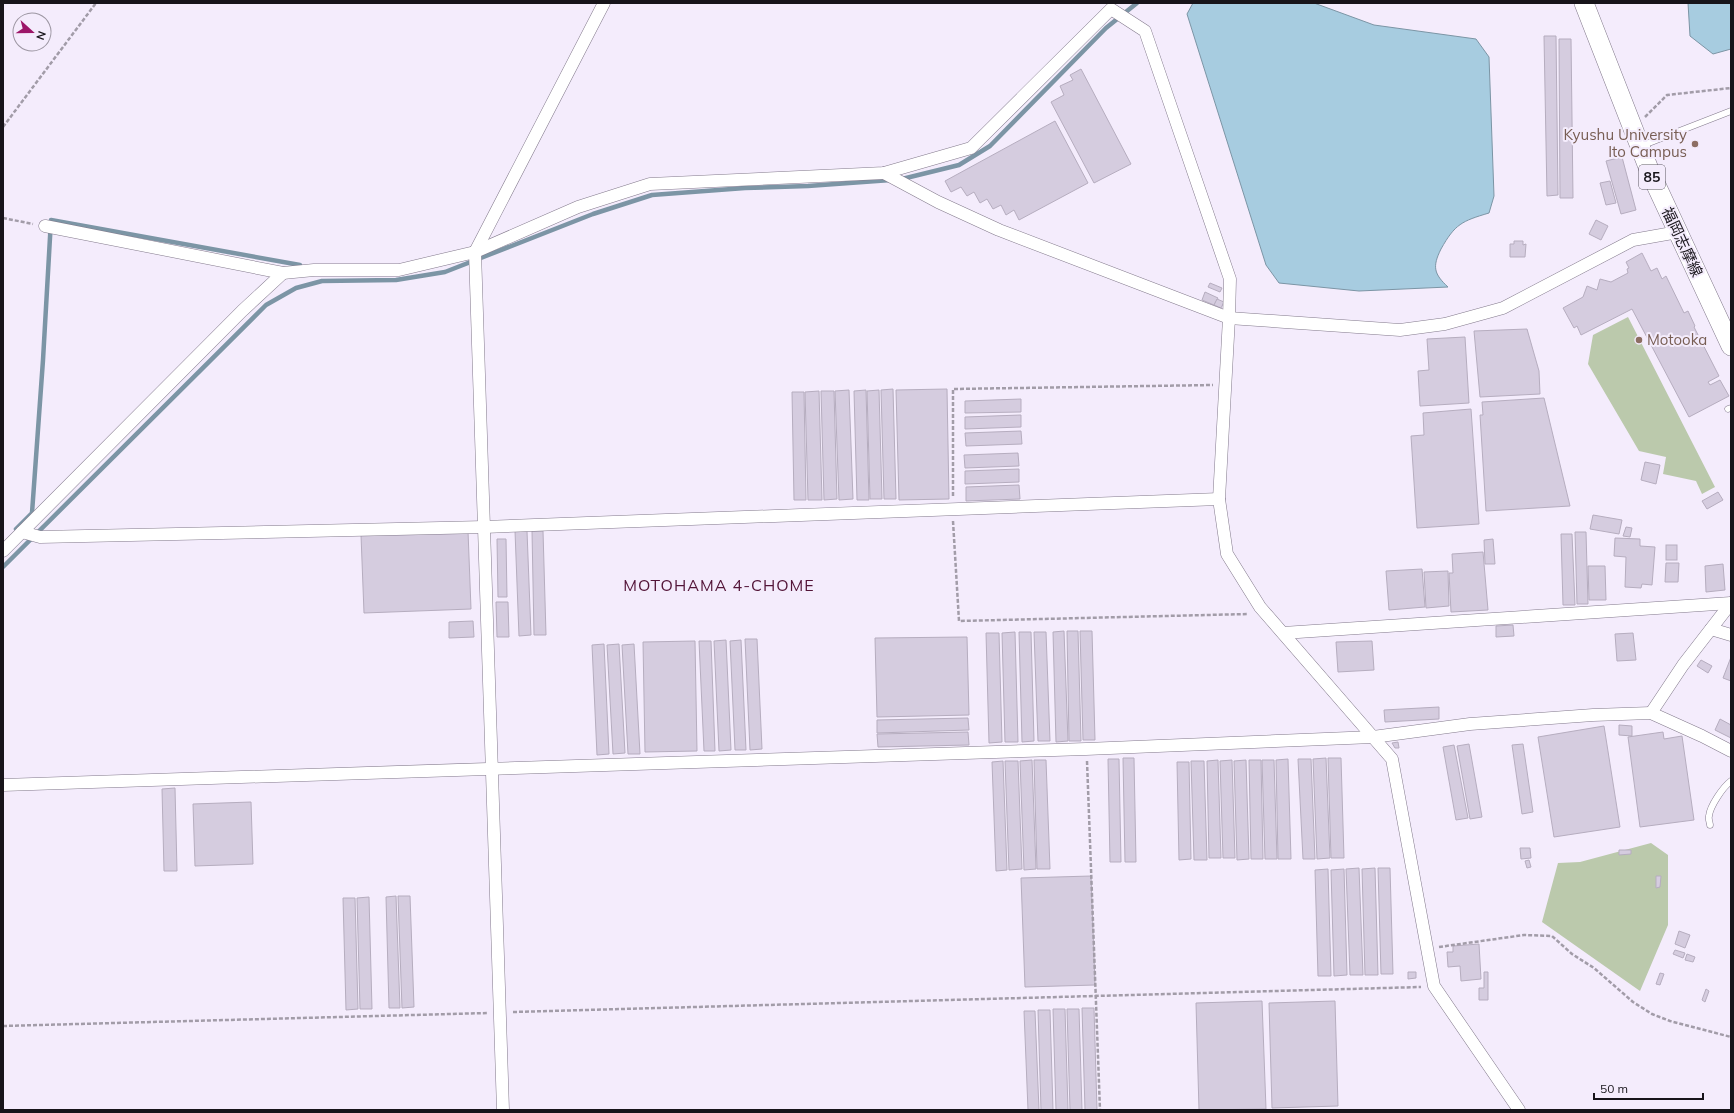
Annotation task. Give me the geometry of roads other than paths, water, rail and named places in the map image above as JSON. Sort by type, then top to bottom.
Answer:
[{"type":"main road","name":"福岡志摩線","points":[[1584,3],[1650,172],[1731,346]]},
{"type":"street","points":[[502,1110],[475,252],[604,3]]},
{"type":"street","points":[[51,227],[283,273],[314,270],[399,270],[475,252],[578,208],[650,184],[884,174],[971,148],[1111,9],[1145,31],[1230,279],[1219,499],[1227,554],[1260,607],[1392,759],[1434,986],[1519,1110]]},
{"type":"street","points":[[884,174],[938,202],[999,230],[1229,318],[1400,330],[1445,324],[1503,308],[1633,240],[1678,232]]},
{"type":"street","points":[[3,551],[242,312],[283,273]]},
{"type":"street","points":[[22,532],[40,537],[484,528],[1219,499]]},
{"type":"street","points":[[1283,633],[1731,603],[1683,665],[1650,713]]},
{"type":"street","points":[[1711,629],[1731,635]]},
{"type":"street","points":[[3,785],[1086,749],[1373,737],[1470,724],[1593,715],[1650,713],[1702,736],[1731,751]]},
{"type":"lane","points":[[1640,146],[1731,111]]},
{"type":"lane","points":[[1710,825],[1709,815],[1716,799],[1727,784],[1731,782]]},
{"type":"water","points":[[1193,3],[1314,3],[1374,25],[1476,39],[1489,57],[1494,196],[1489,213],[1472,218],[1460,225],[1451,234],[1441,249],[1436,261],[1436,270],[1437,274],[1448,287],[1359,291],[1279,283],[1266,265],[1187,14]]},
{"type":"water","points":[[1688,3],[1731,3],[1731,49],[1713,54],[1690,36]]},
{"type":"waterway","points":[[902,179],[959,165],[990,146],[1106,28],[1137,3]]},
{"type":"waterway","points":[[3,567],[266,305],[296,288],[322,281],[396,280],[445,272],[593,214],[652,195],[891,180]]},
{"type":"waterway","points":[[16,529],[32,513],[51,220],[300,265]]},
{"type":"place","name":"Kyushu University Ito Campus","points":[[1695,144]]},
{"type":"place","name":"Motooka","points":[[1639,340]]},
{"type":"district","name":"MOTOHAMA 4-CHOME","points":[[719,585]]}]
